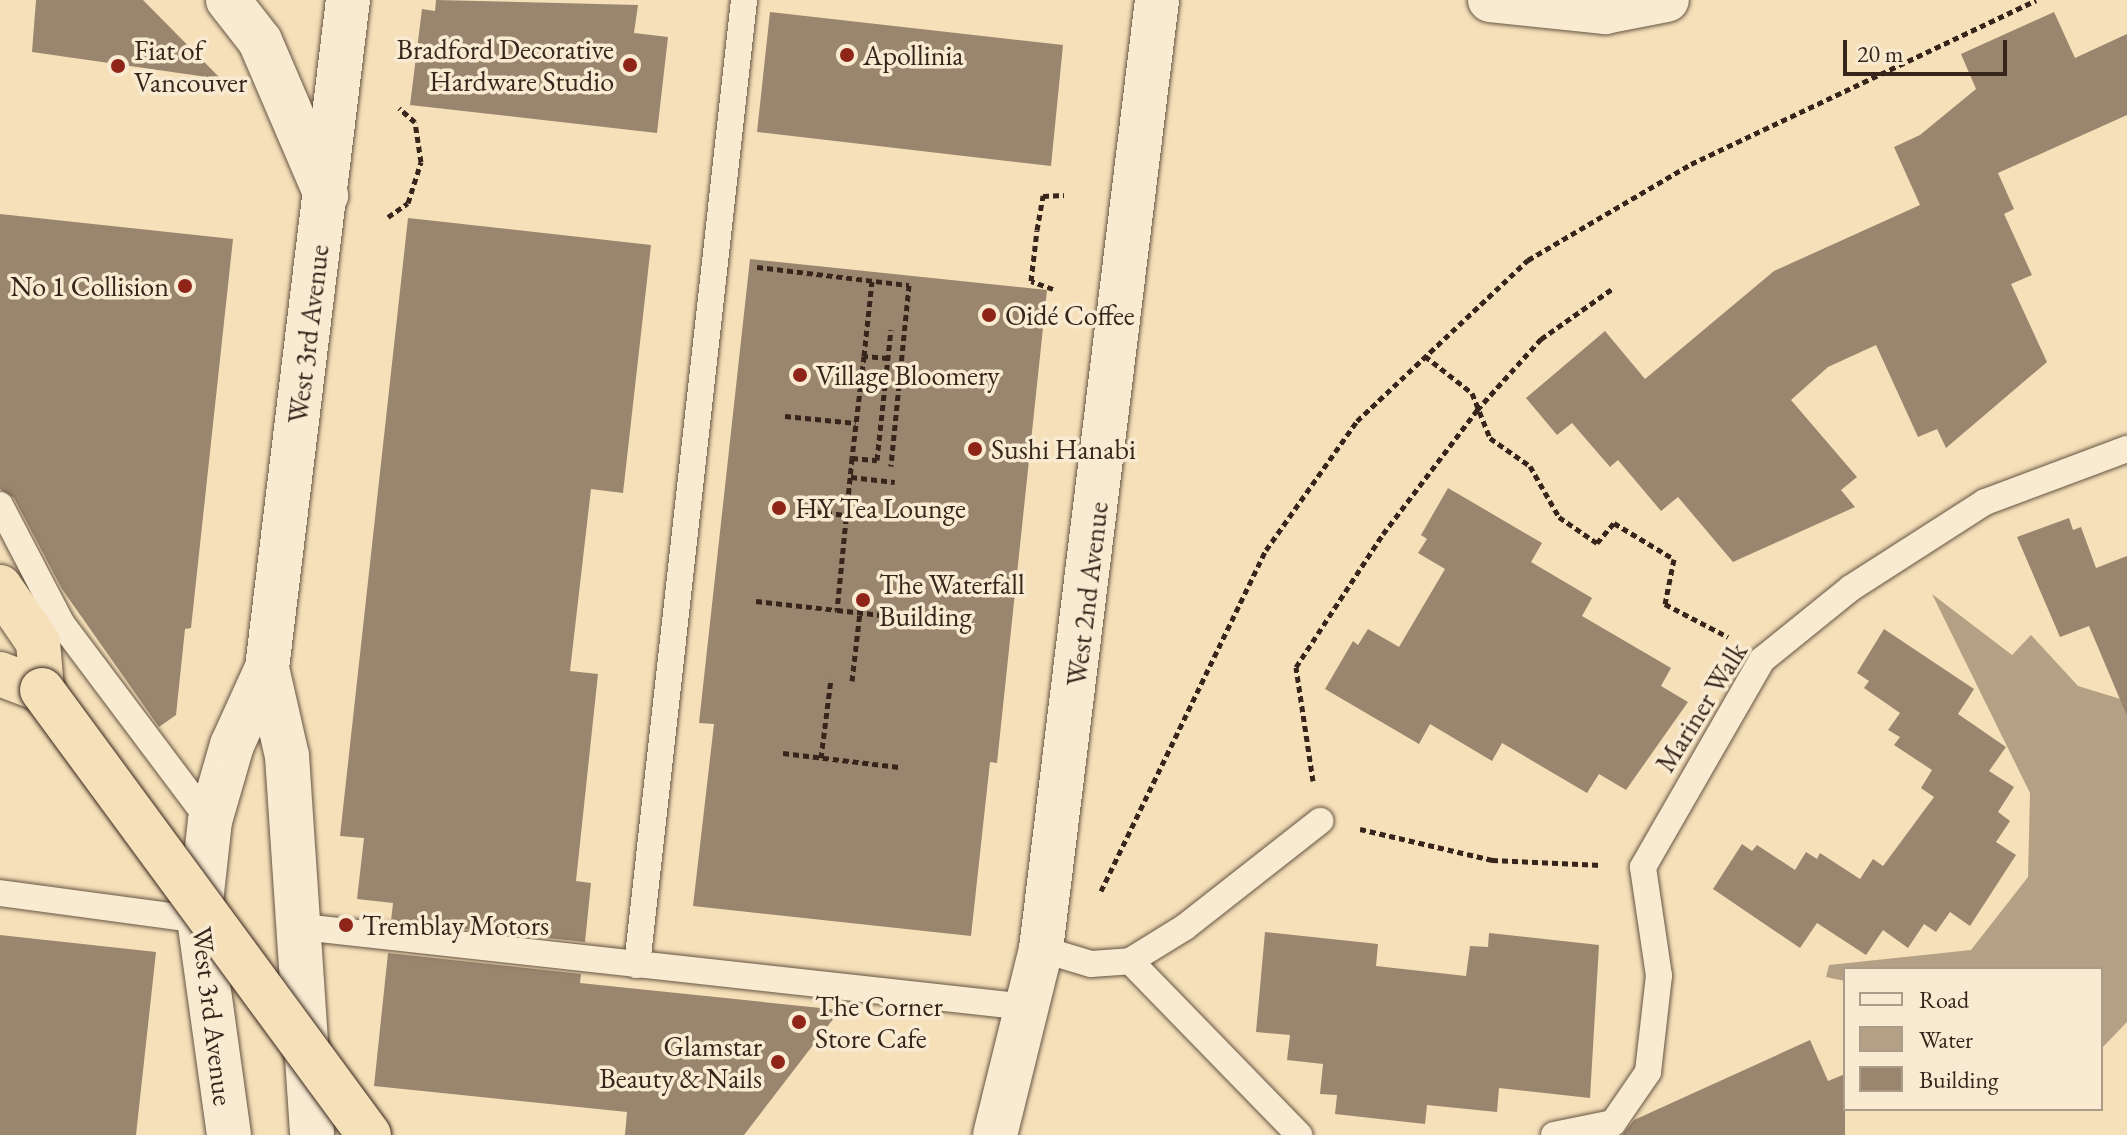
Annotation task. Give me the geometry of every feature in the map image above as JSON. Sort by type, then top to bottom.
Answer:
[{"type":"highway","points":[[0,587],[38,642],[42,690],[369,1135]]},
{"type":"highway","points":[[0,674],[42,690]]},
{"type":"street","points":[[228,0],[260,41],[326,195]]},
{"type":"street","name":"West 3rd Avenue","points":[[229,1135],[199,920],[210,821],[232,745],[267,668],[348,0]]},
{"type":"street","name":"West 2nd Avenue","points":[[995,1135],[1041,949],[1157,0]]},
{"type":"street","points":[[1490,0],[1557,4],[1605,12],[1667,0]]},
{"type":"street","name":"West 3rd Avenue","points":[[267,668],[287,756],[302,927],[312,1135]]},
{"type":"lane","points":[[637,965],[744,0]]},
{"type":"lane","name":"Mariner Walk","points":[[1643,867],[1762,660],[1851,588],[1985,502],[2127,449]]},
{"type":"lane","points":[[0,505],[62,624],[210,821]]},
{"type":"lane","points":[[1041,949],[1091,964],[1130,961],[1185,927],[1320,821]]},
{"type":"lane","points":[[1554,1135],[1613,1123],[1648,1072],[1659,976],[1643,867]]},
{"type":"lane","points":[[0,893],[199,920]]},
{"type":"lane","points":[[302,927],[1027,1007]]},
{"type":"lane","points":[[1130,961],[1299,1135]]},
{"type":"path","points":[[1041,949],[1105,887],[1164,749],[1266,550],[1357,421],[1425,356],[1528,260],[1691,164],[2036,0]]},
{"type":"path","points":[[388,217],[408,203],[421,162],[415,122],[399,108]]},
{"type":"path","points":[[1053,289],[1031,281],[1043,196],[1064,195]]},
{"type":"path","points":[[749,266],[909,285],[891,466]]},
{"type":"path","points":[[837,610],[872,281]]},
{"type":"path","points":[[1612,289],[1541,339],[1477,410],[1383,534],[1296,667],[1320,821],[1492,860],[1643,867]]},
{"type":"path","points":[[852,458],[877,460],[891,330]]},
{"type":"path","points":[[864,356],[888,358]]},
{"type":"path","points":[[1425,356],[1472,393],[1490,438],[1530,466],[1559,517],[1597,543],[1614,523],[1674,559],[1665,604],[1762,660]]},
{"type":"path","points":[[785,416],[856,423]]},
{"type":"path","points":[[851,477],[895,482]]},
{"type":"path","points":[[806,511],[847,515]]},
{"type":"path","points":[[756,601],[882,615]]},
{"type":"path","points":[[852,681],[860,612]]},
{"type":"path","points":[[821,758],[831,679]]},
{"type":"path","points":[[783,753],[899,767]]},
{"type":"water","points":[[1932,594],[2012,655],[2031,635],[2078,686],[2127,701],[2127,1022],[2103,1047],[2103,967],[1843,967],[1843,981],[1826,977],[1829,965],[1971,950],[2028,877],[2030,793]]},
{"type":"building","points":[[36,0],[143,0],[221,79],[32,52]]},
{"type":"building","points":[[436,0],[638,5],[634,33],[668,37],[657,133],[410,105],[422,9],[435,11]]},
{"type":"building","points":[[770,12],[1063,45],[1051,166],[757,132]]},
{"type":"building","points":[[2054,12],[2075,58],[2127,34],[2127,115],[1998,173],[2014,209],[2004,214],[2032,275],[2011,284],[2047,362],[1946,448],[1937,429],[1918,437],[1876,345],[1828,367],[1791,400],[1857,477],[1841,490],[1855,507],[1733,562],[1678,497],[1661,511],[1618,460],[1610,467],[1572,423],[1557,435],[1526,398],[1605,331],[1645,379],[1774,271],[1920,205],[1894,147],[1920,135],[1976,89],[1961,54]]},
{"type":"building","points":[[0,214],[233,239],[191,628],[185,629],[176,715],[159,727],[62,589],[14,498],[0,489]]},
{"type":"building","points":[[408,218],[651,245],[623,493],[591,489],[570,671],[598,674],[576,881],[591,883],[585,942],[391,921],[393,903],[357,899],[364,838],[340,836]]},
{"type":"building","name":"The Waterfall Building","points":[[750,259],[1047,290],[997,763],[990,762],[971,936],[693,906],[714,724],[699,723]]},
{"type":"building","points":[[1448,488],[1542,543],[1531,562],[1592,598],[1582,616],[1671,668],[1661,686],[1688,702],[1626,790],[1599,774],[1587,793],[1502,743],[1492,761],[1430,724],[1419,744],[1325,689],[1353,641],[1358,645],[1368,629],[1399,647],[1445,569],[1418,553],[1427,539],[1421,535]]},
{"type":"building","points":[[2069,518],[2073,530],[2081,527],[2096,568],[2127,556],[2127,716],[2089,626],[2060,637],[2017,537]]},
{"type":"building","points":[[1884,629],[1974,689],[1958,714],[2006,747],[1989,771],[2014,787],[1998,812],[2010,821],[1996,842],[2016,855],[1970,926],[1950,912],[1936,932],[1924,924],[1908,948],[1883,930],[1866,955],[1817,923],[1800,948],[1713,889],[1742,844],[1752,851],[1757,845],[1795,870],[1806,852],[1817,859],[1820,853],[1860,879],[1873,859],[1883,866],[1934,797],[1921,788],[1932,770],[1894,745],[1900,737],[1888,730],[1900,713],[1864,688],[1869,681],[1857,673]]},
{"type":"building","points":[[1265,932],[1378,944],[1376,966],[1466,976],[1470,946],[1488,947],[1489,933],[1599,945],[1590,1098],[1499,1088],[1497,1112],[1427,1105],[1425,1124],[1335,1114],[1337,1095],[1320,1094],[1323,1064],[1287,1060],[1290,1035],[1256,1032]]},
{"type":"building","points":[[0,935],[156,952],[136,1135],[0,1135]]},
{"type":"building","points":[[388,953],[581,974],[580,983],[840,1010],[744,1135],[625,1135],[627,1112],[374,1086]]},
{"type":"building","points":[[1810,1040],[1828,1081],[1843,1075],[1845,1135],[1622,1135],[1634,1120]]},
{"type":"place","name":"Apollinia","points":[[847,55]]},
{"type":"place","name":"Bradford Decorative Hardware Studio","points":[[630,65]]},
{"type":"place","name":"Fiat of Vancouver","points":[[118,66]]},
{"type":"place","name":"No 1 Collision","points":[[185,286]]},
{"type":"place","name":"Oidé Coffee","points":[[989,315]]},
{"type":"place","name":"Village Bloomery","points":[[800,375]]},
{"type":"place","name":"Sushi Hanabi","points":[[975,449]]},
{"type":"place","name":"HY Tea Lounge","points":[[779,508]]},
{"type":"place","name":"The Waterfall Building","points":[[863,600]]},
{"type":"place","name":"Tremblay Motors","points":[[346,925]]},
{"type":"place","name":"The Corner Store Cafe","points":[[799,1022]]},
{"type":"place","name":"Glamstar Beauty & Nails","points":[[778,1062]]}]
